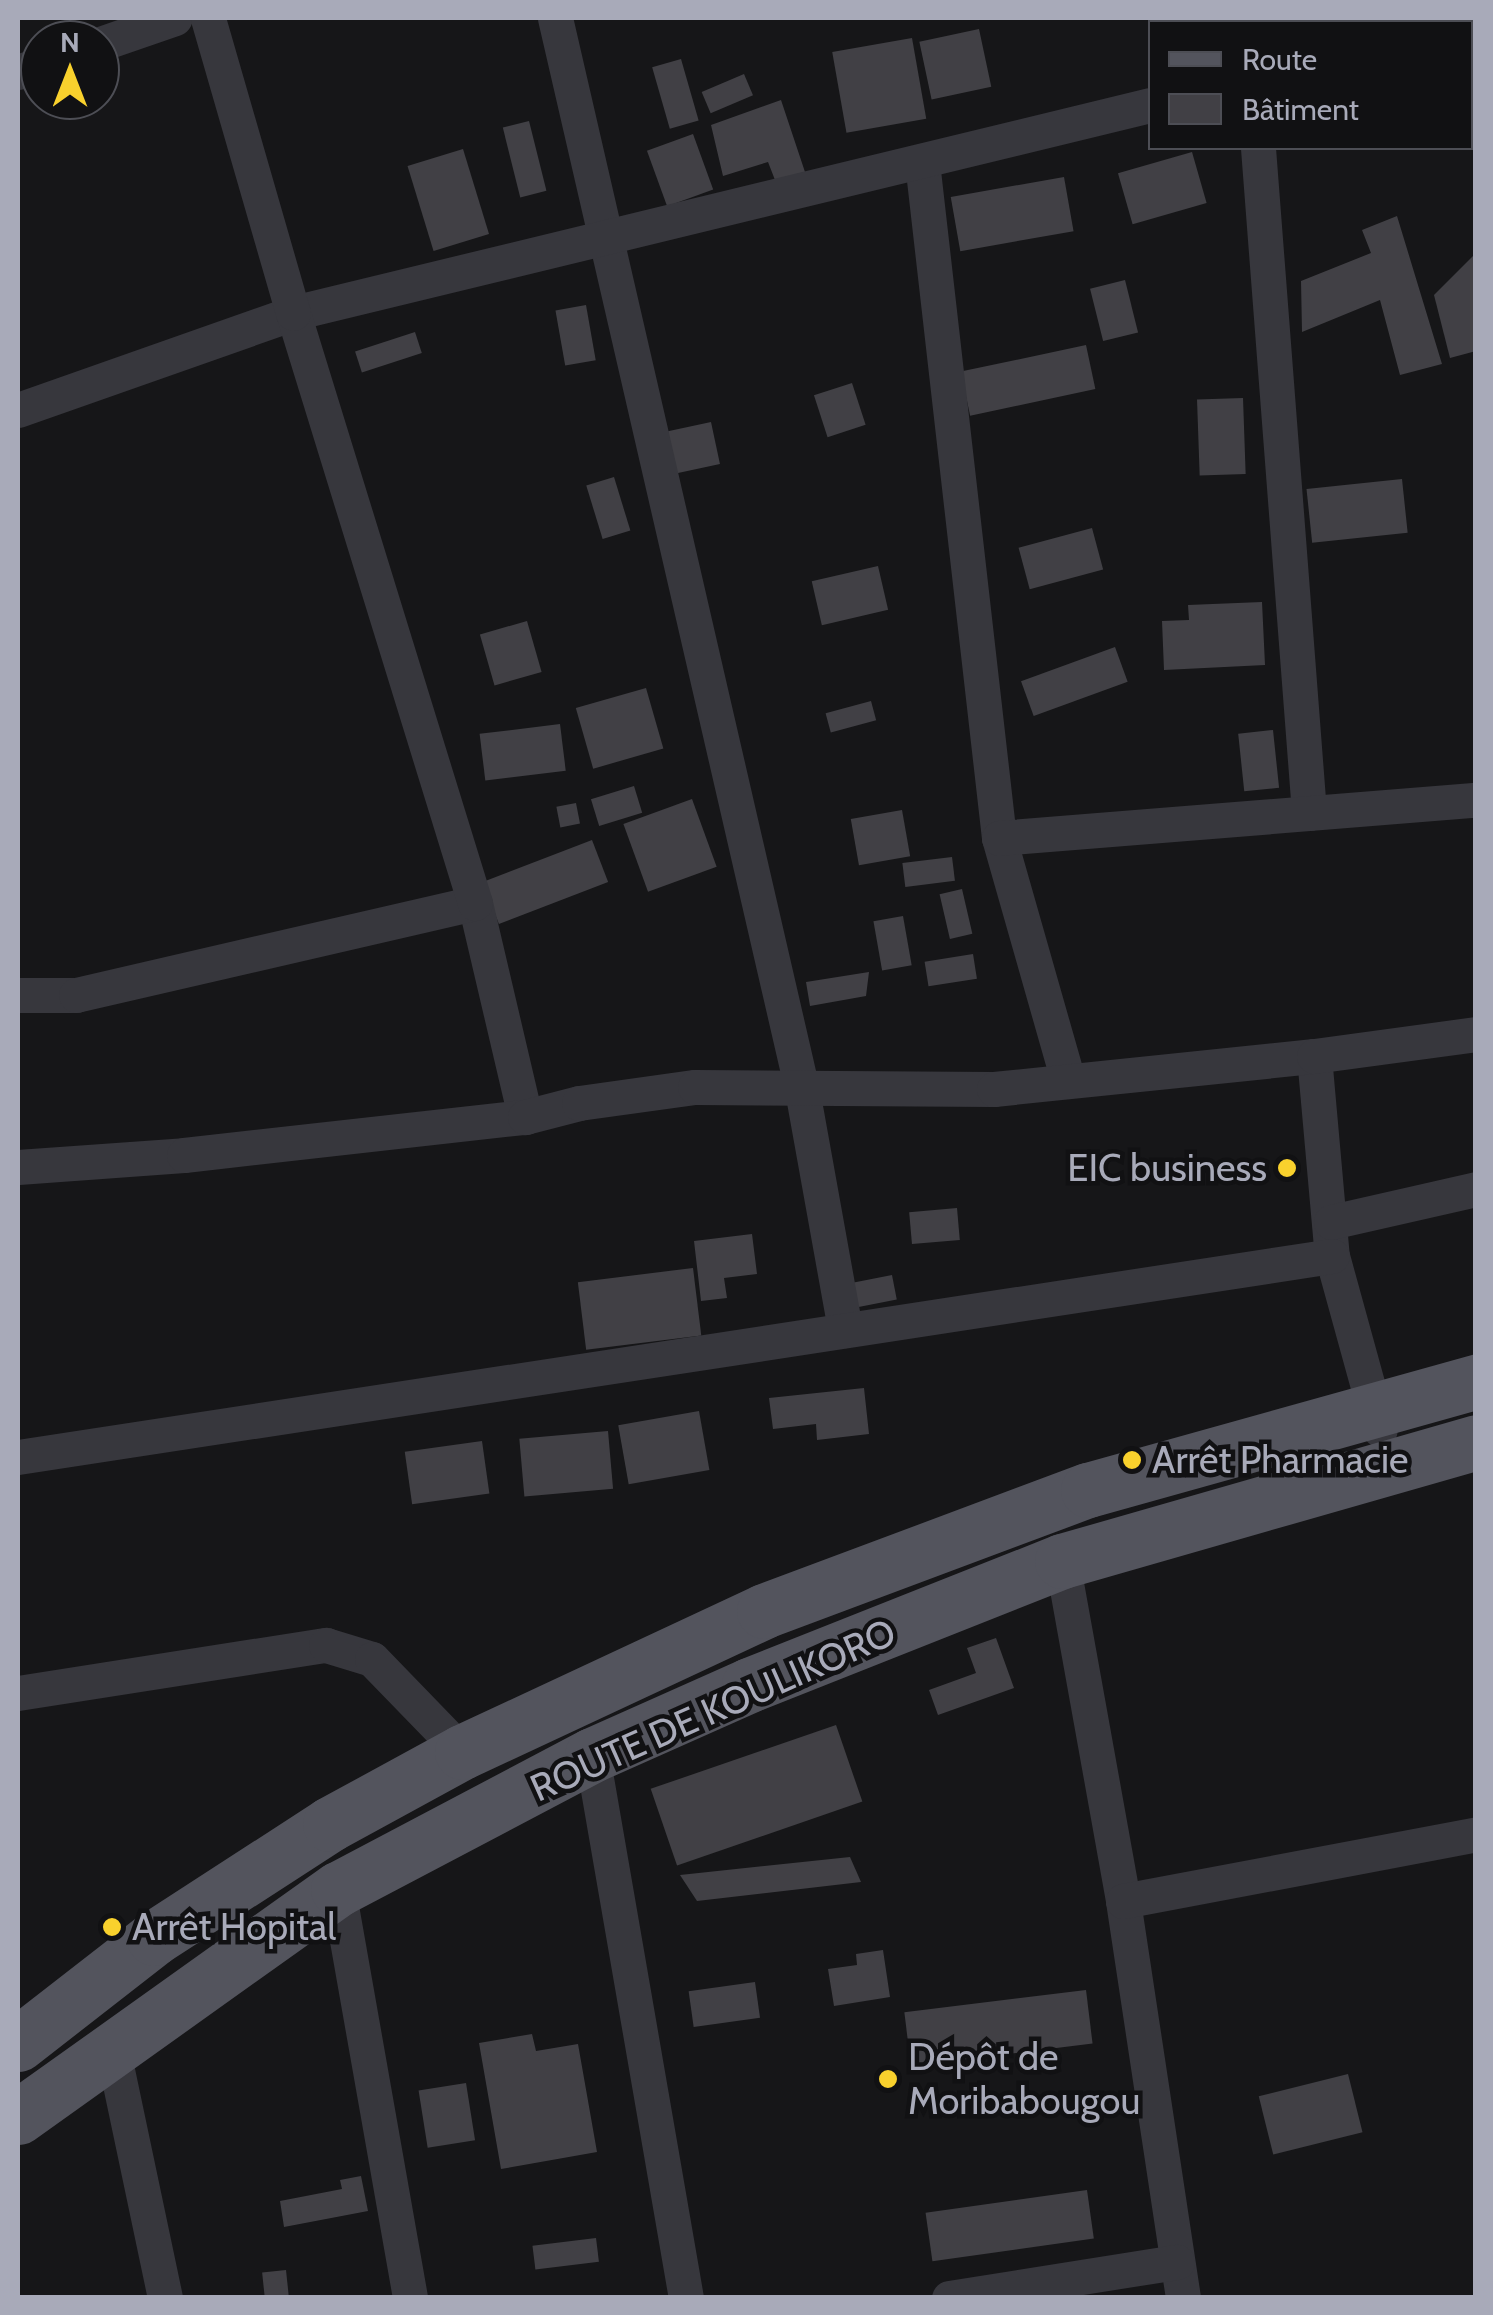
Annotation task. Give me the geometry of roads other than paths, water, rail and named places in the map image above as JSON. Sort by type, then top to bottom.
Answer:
[{"type":"main road","name":"ROUTE DE KOULIKORO","points":[[18,2044],[154,1938],[330,1824],[462,1752],[782,1604],[1088,1490],[1476,1382]]},
{"type":"main road","name":"ROUTE DE KOULIKORO","points":[[18,2118],[338,1888],[592,1755],[749,1685],[1062,1561],[1476,1442]]},
{"type":"street","points":[[120,37],[175,18]]},
{"type":"street","points":[[208,18],[293,313],[475,903],[525,1117]]},
{"type":"street","points":[[555,18],[802,1090],[845,1330]]},
{"type":"street","points":[[18,410],[293,313],[1148,106]]},
{"type":"street","points":[[1258,150],[1309,813]]},
{"type":"street","points":[[922,162],[999,838],[1068,1080]]},
{"type":"street","points":[[999,838],[1476,800]]},
{"type":"street","points":[[18,995],[76,996],[475,903]]},
{"type":"street","points":[[18,1168],[184,1156],[525,1117],[579,1103],[695,1087],[994,1089],[1314,1056],[1476,1034]]},
{"type":"street","points":[[1314,1056],[1331,1239],[1372,1411],[1394,1463]]},
{"type":"street","points":[[18,1457],[845,1330],[1331,1239],[1476,1189]]},
{"type":"street","points":[[1062,1561],[1123,1901],[1182,2298]]},
{"type":"street","points":[[18,1694],[326,1645],[372,1659],[462,1752]]},
{"type":"street","points":[[592,1755],[686,2298]]},
{"type":"street","points":[[1123,1901],[1476,1834]]},
{"type":"street","points":[[338,1888],[410,2298]]},
{"type":"street","points":[[113,2050],[165,2298]]},
{"type":"street","points":[[949,2298],[1177,2262]]},
{"type":"place","name":"EIC business","points":[[1287,1168]]},
{"type":"place","name":"Arrêt Pharmacie","points":[[1132,1460]]},
{"type":"place","name":"Arrêt Hopital","points":[[112,1927]]},
{"type":"place","name":"Dépôt de Moribabougou","points":[[888,2079]]}]
